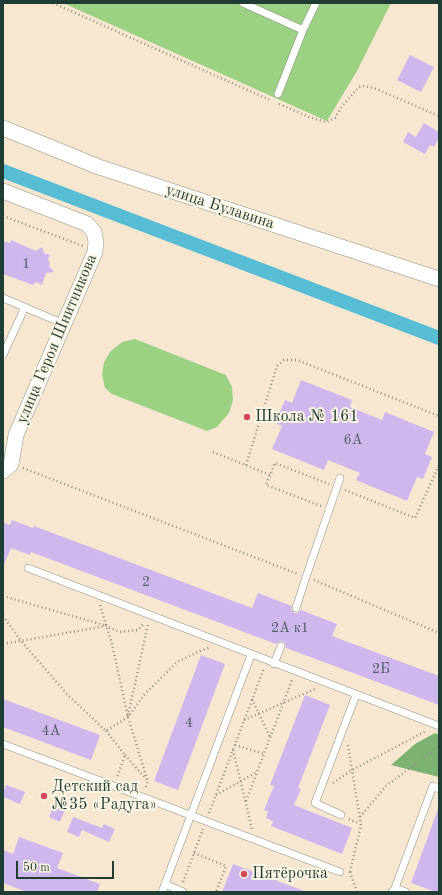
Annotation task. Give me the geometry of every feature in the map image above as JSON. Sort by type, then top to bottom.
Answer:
[{"type":"street","name":"улица Булавина","points":[[3,128],[99,167],[439,279]]},
{"type":"street","name":"улица Героя Шнитникова","points":[[3,191],[87,224],[94,232],[96,242],[95,252],[16,435],[7,467]]},
{"type":"lane","points":[[243,3],[303,30]]},
{"type":"lane","points":[[278,94],[303,30],[316,3]]},
{"type":"lane","points":[[3,298],[64,324]]},
{"type":"lane","points":[[3,355],[25,307]]},
{"type":"lane","points":[[296,608],[340,478]]},
{"type":"lane","points":[[28,568],[250,655],[438,726]]},
{"type":"lane","points":[[274,664],[281,646]]},
{"type":"lane","points":[[162,892],[250,655]]},
{"type":"lane","points":[[340,815],[315,803],[356,695]]},
{"type":"lane","points":[[3,744],[340,872]]},
{"type":"lane","points":[[406,892],[394,890],[433,786],[439,789]]},
{"type":"lane","points":[[165,884],[181,891]]},
{"type":"path","points":[[54,3],[309,117],[327,122],[335,118],[342,106],[359,87],[363,86],[374,88],[439,116]]},
{"type":"path","points":[[3,216],[95,252]]},
{"type":"path","points":[[246,465],[278,366],[284,360],[297,360],[439,416]]},
{"type":"path","points":[[213,452],[270,475]]},
{"type":"path","points":[[329,509],[266,485],[275,463],[415,518],[439,465]]},
{"type":"path","points":[[7,467],[306,577],[439,633]]},
{"type":"path","points":[[97,595],[112,644],[128,717],[148,782],[143,797]]},
{"type":"path","points":[[3,596],[106,626],[120,632],[138,630],[150,616]]},
{"type":"path","points":[[3,616],[21,640],[66,693],[106,731],[148,782]]},
{"type":"path","points":[[128,717],[150,616]]},
{"type":"path","points":[[3,644],[106,626]]},
{"type":"path","points":[[106,731],[128,717],[144,695],[177,662],[202,650],[223,644]]},
{"type":"path","points":[[181,891],[267,661]]},
{"type":"path","points":[[246,801],[295,672]]},
{"type":"path","points":[[244,720],[326,684]]},
{"type":"path","points":[[252,699],[270,738]]},
{"type":"path","points":[[344,726],[361,825],[350,872],[357,892]]},
{"type":"path","points":[[319,792],[352,770],[438,726]]},
{"type":"path","points":[[235,744],[264,754]]},
{"type":"path","points":[[360,818],[386,786],[439,746]]},
{"type":"path","points":[[233,750],[254,839]]},
{"type":"path","points":[[114,786],[125,755]]},
{"type":"path","points":[[216,795],[257,772]]},
{"type":"path","points":[[194,853],[226,866],[216,892]]},
{"type":"path","points":[[340,872],[350,872]]},
{"type":"green space","points":[[63,3],[391,3],[357,71],[327,121]]},
{"type":"green space","points":[[135,339],[226,375],[232,387],[233,400],[229,413],[217,427],[207,431],[112,394],[105,388],[102,375],[104,362],[110,352],[122,342]]},
{"type":"green space","points":[[435,733],[439,735],[439,777],[391,765],[415,744]]},
{"type":"building","points":[[410,55],[434,67],[421,92],[397,80]]},
{"type":"building","points":[[424,123],[439,132],[439,138],[434,147],[430,145],[425,154],[403,142],[408,132],[416,137]]},
{"type":"building","points":[[11,240],[36,251],[42,247],[44,253],[50,255],[48,259],[50,263],[49,266],[54,272],[46,273],[42,285],[36,282],[33,285],[3,274],[3,241],[10,243]]},
{"type":"building","points":[[301,380],[352,400],[350,407],[382,420],[385,412],[434,432],[425,454],[432,457],[423,479],[417,477],[407,501],[356,480],[360,473],[328,460],[324,470],[272,449],[282,426],[275,423],[285,400],[292,403]]},
{"type":"building","points":[[12,520],[33,528],[34,526],[252,608],[258,593],[292,606],[291,609],[294,613],[301,610],[337,624],[332,636],[439,676],[439,705],[286,648],[285,643],[282,641],[276,644],[31,552],[30,555],[11,548],[3,567],[3,522],[10,525]]},
{"type":"building","points":[[201,655],[225,664],[178,790],[154,781]]},
{"type":"building","points":[[305,695],[330,705],[298,788],[301,789],[294,805],[352,828],[342,854],[271,826],[273,821],[266,818],[268,811],[264,810],[274,786],[270,785]]},
{"type":"building","points":[[3,699],[100,735],[91,760],[3,727]]},
{"type":"building","points":[[6,785],[25,792],[20,804],[3,797],[3,792]]},
{"type":"building","points":[[55,801],[67,805],[60,822],[49,817]]},
{"type":"building","points":[[438,809],[439,892],[436,892],[411,883]]},
{"type":"building","points":[[73,817],[102,828],[104,824],[115,829],[109,842],[82,830],[79,837],[67,832]]},
{"type":"building","points":[[19,837],[63,853],[57,868],[100,884],[97,892],[27,892],[3,883],[3,850],[13,854]]},
{"type":"building","name":"Пятёрочка","points":[[233,864],[304,891],[304,892],[222,892]]},
{"type":"waterway","points":[[3,171],[439,338]]},
{"type":"place","name":"Школа № 161","points":[[247,417]]},
{"type":"place","name":"Детский сад №35 «Радуга»","points":[[44,796]]},
{"type":"place","name":"Пятёрочка","points":[[244,874]]}]
